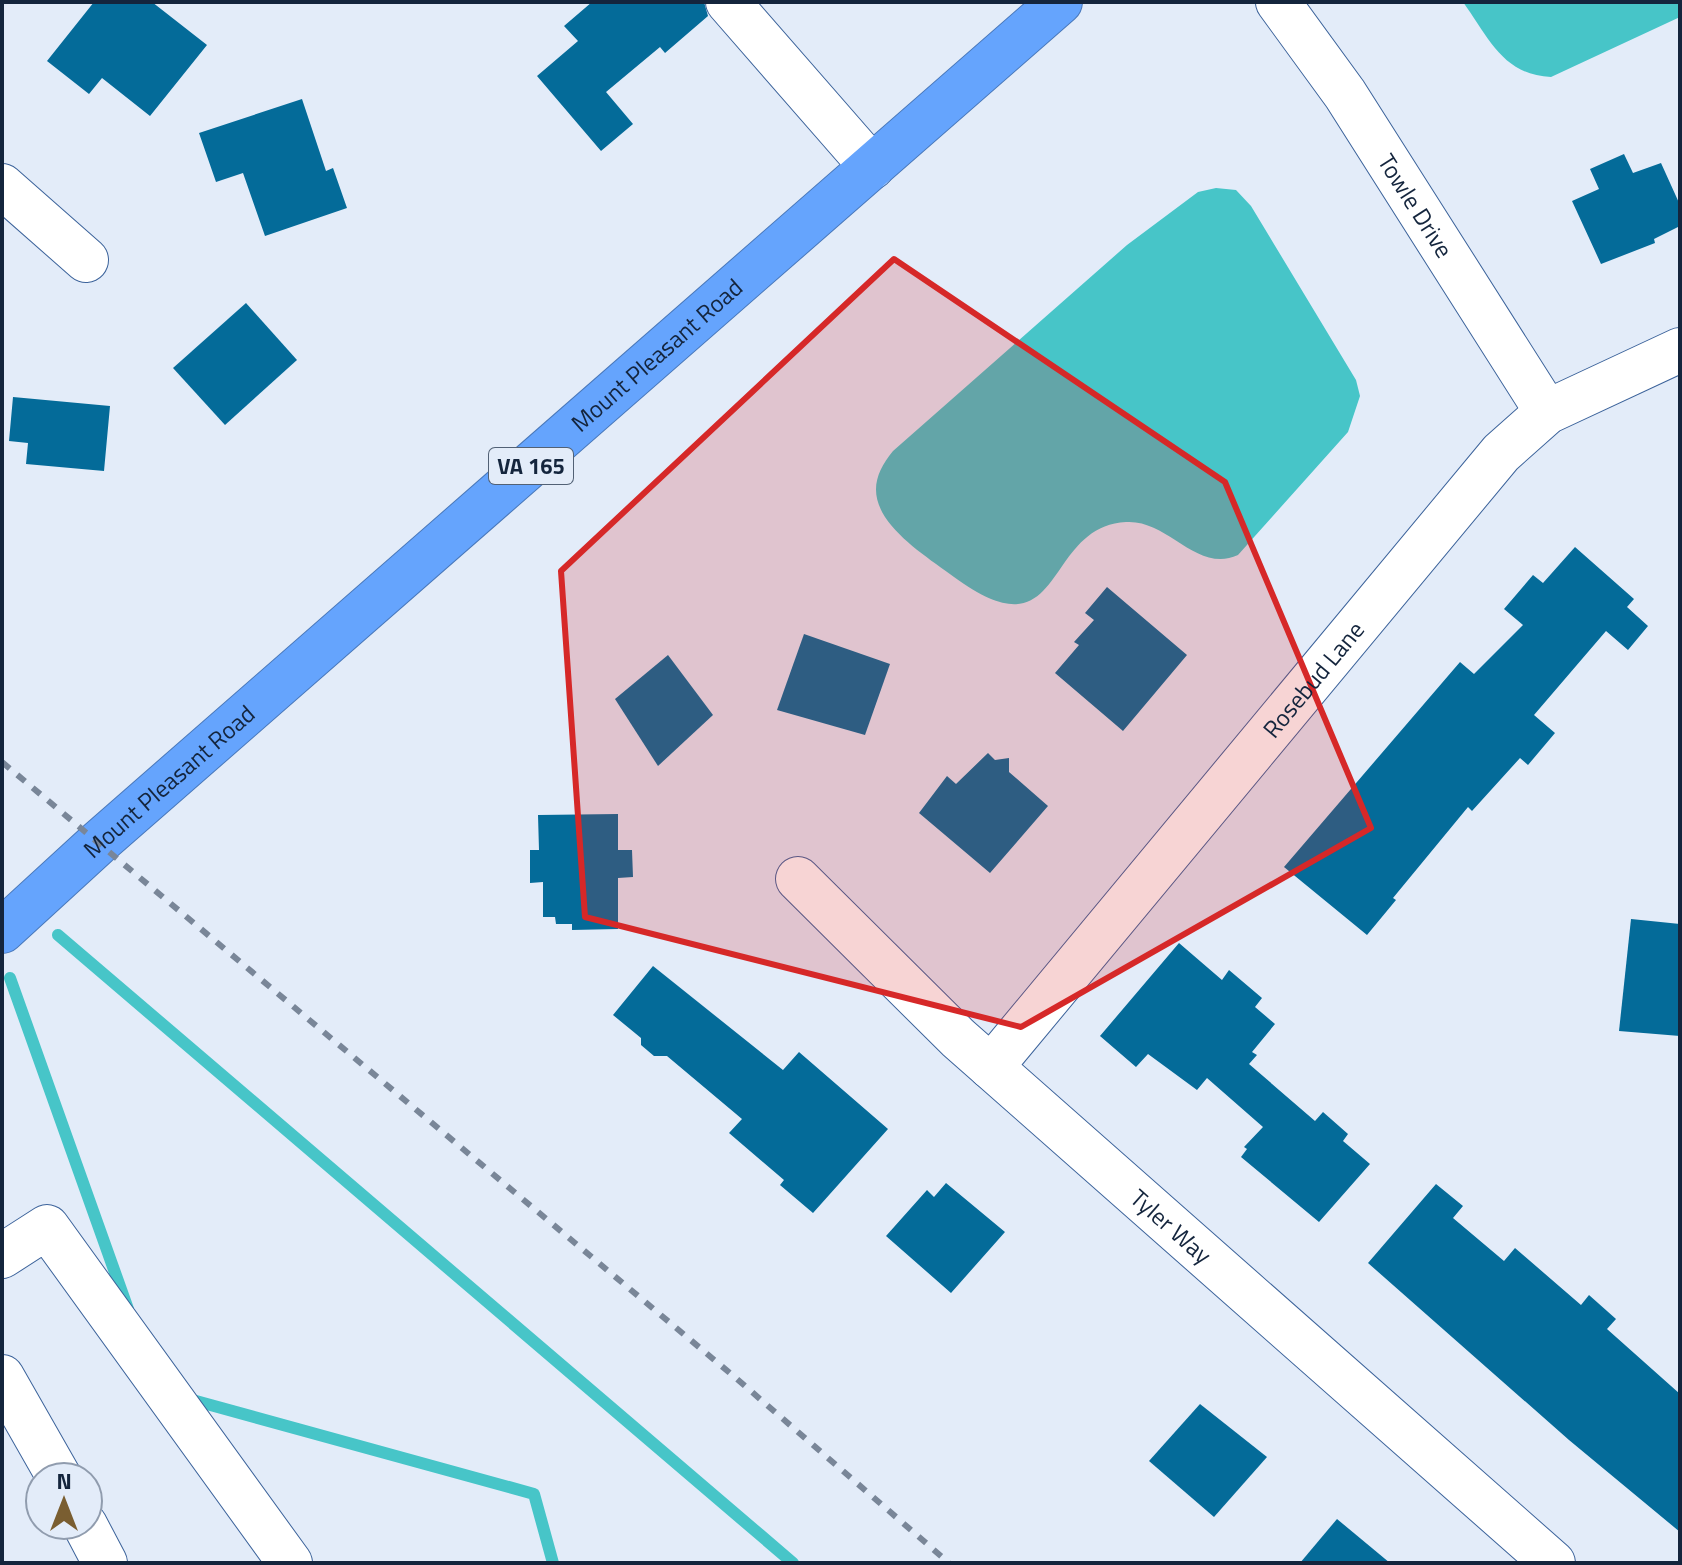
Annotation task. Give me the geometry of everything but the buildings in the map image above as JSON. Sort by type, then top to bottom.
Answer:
[{"type":"highway","name":"Mount Pleasant Road","points":[[2,931],[97,844],[1060,2]]},
{"type":"street","points":[[728,2],[872,167]]},
{"type":"street","name":"Towle Drive","points":[[1278,2],[1345,94],[1547,412]]},
{"type":"street","points":[[2,186],[86,260]]},
{"type":"street","name":"Rosebud Lane","points":[[991,1067],[1501,453],[1547,412],[1680,350]]},
{"type":"street","name":"Tyler Way","points":[[798,879],[991,1067],[1553,1563]]},
{"type":"street","points":[[2,1256],[47,1227],[290,1563]]},
{"type":"street","points":[[2,1377],[50,1461]]},
{"type":"street","points":[[93,1541],[105,1563]]},
{"type":"highlighted area","points":[[894,259],[1225,482],[1371,828],[1021,1027],[585,917],[561,571]]},
{"type":"water","points":[[1463,2],[1680,2],[1680,17],[1551,77],[1521,70],[1509,62]]},
{"type":"water","points":[[1216,188],[1236,190],[1251,206],[1356,380],[1360,396],[1348,432],[1238,555],[1223,559],[1209,557],[1141,523],[1126,522],[1099,529],[1079,544],[1036,597],[1017,604],[990,599],[926,557],[892,526],[877,499],[879,475],[893,451],[1127,245],[1198,192]]},
{"type":"waterway","points":[[58,935],[793,1563]]},
{"type":"waterway","points":[[10,978],[128,1309]]},
{"type":"waterway","points":[[196,1401],[534,1494],[553,1563]]},
{"type":"railway","points":[[2,762],[737,1379],[949,1563]]}]
